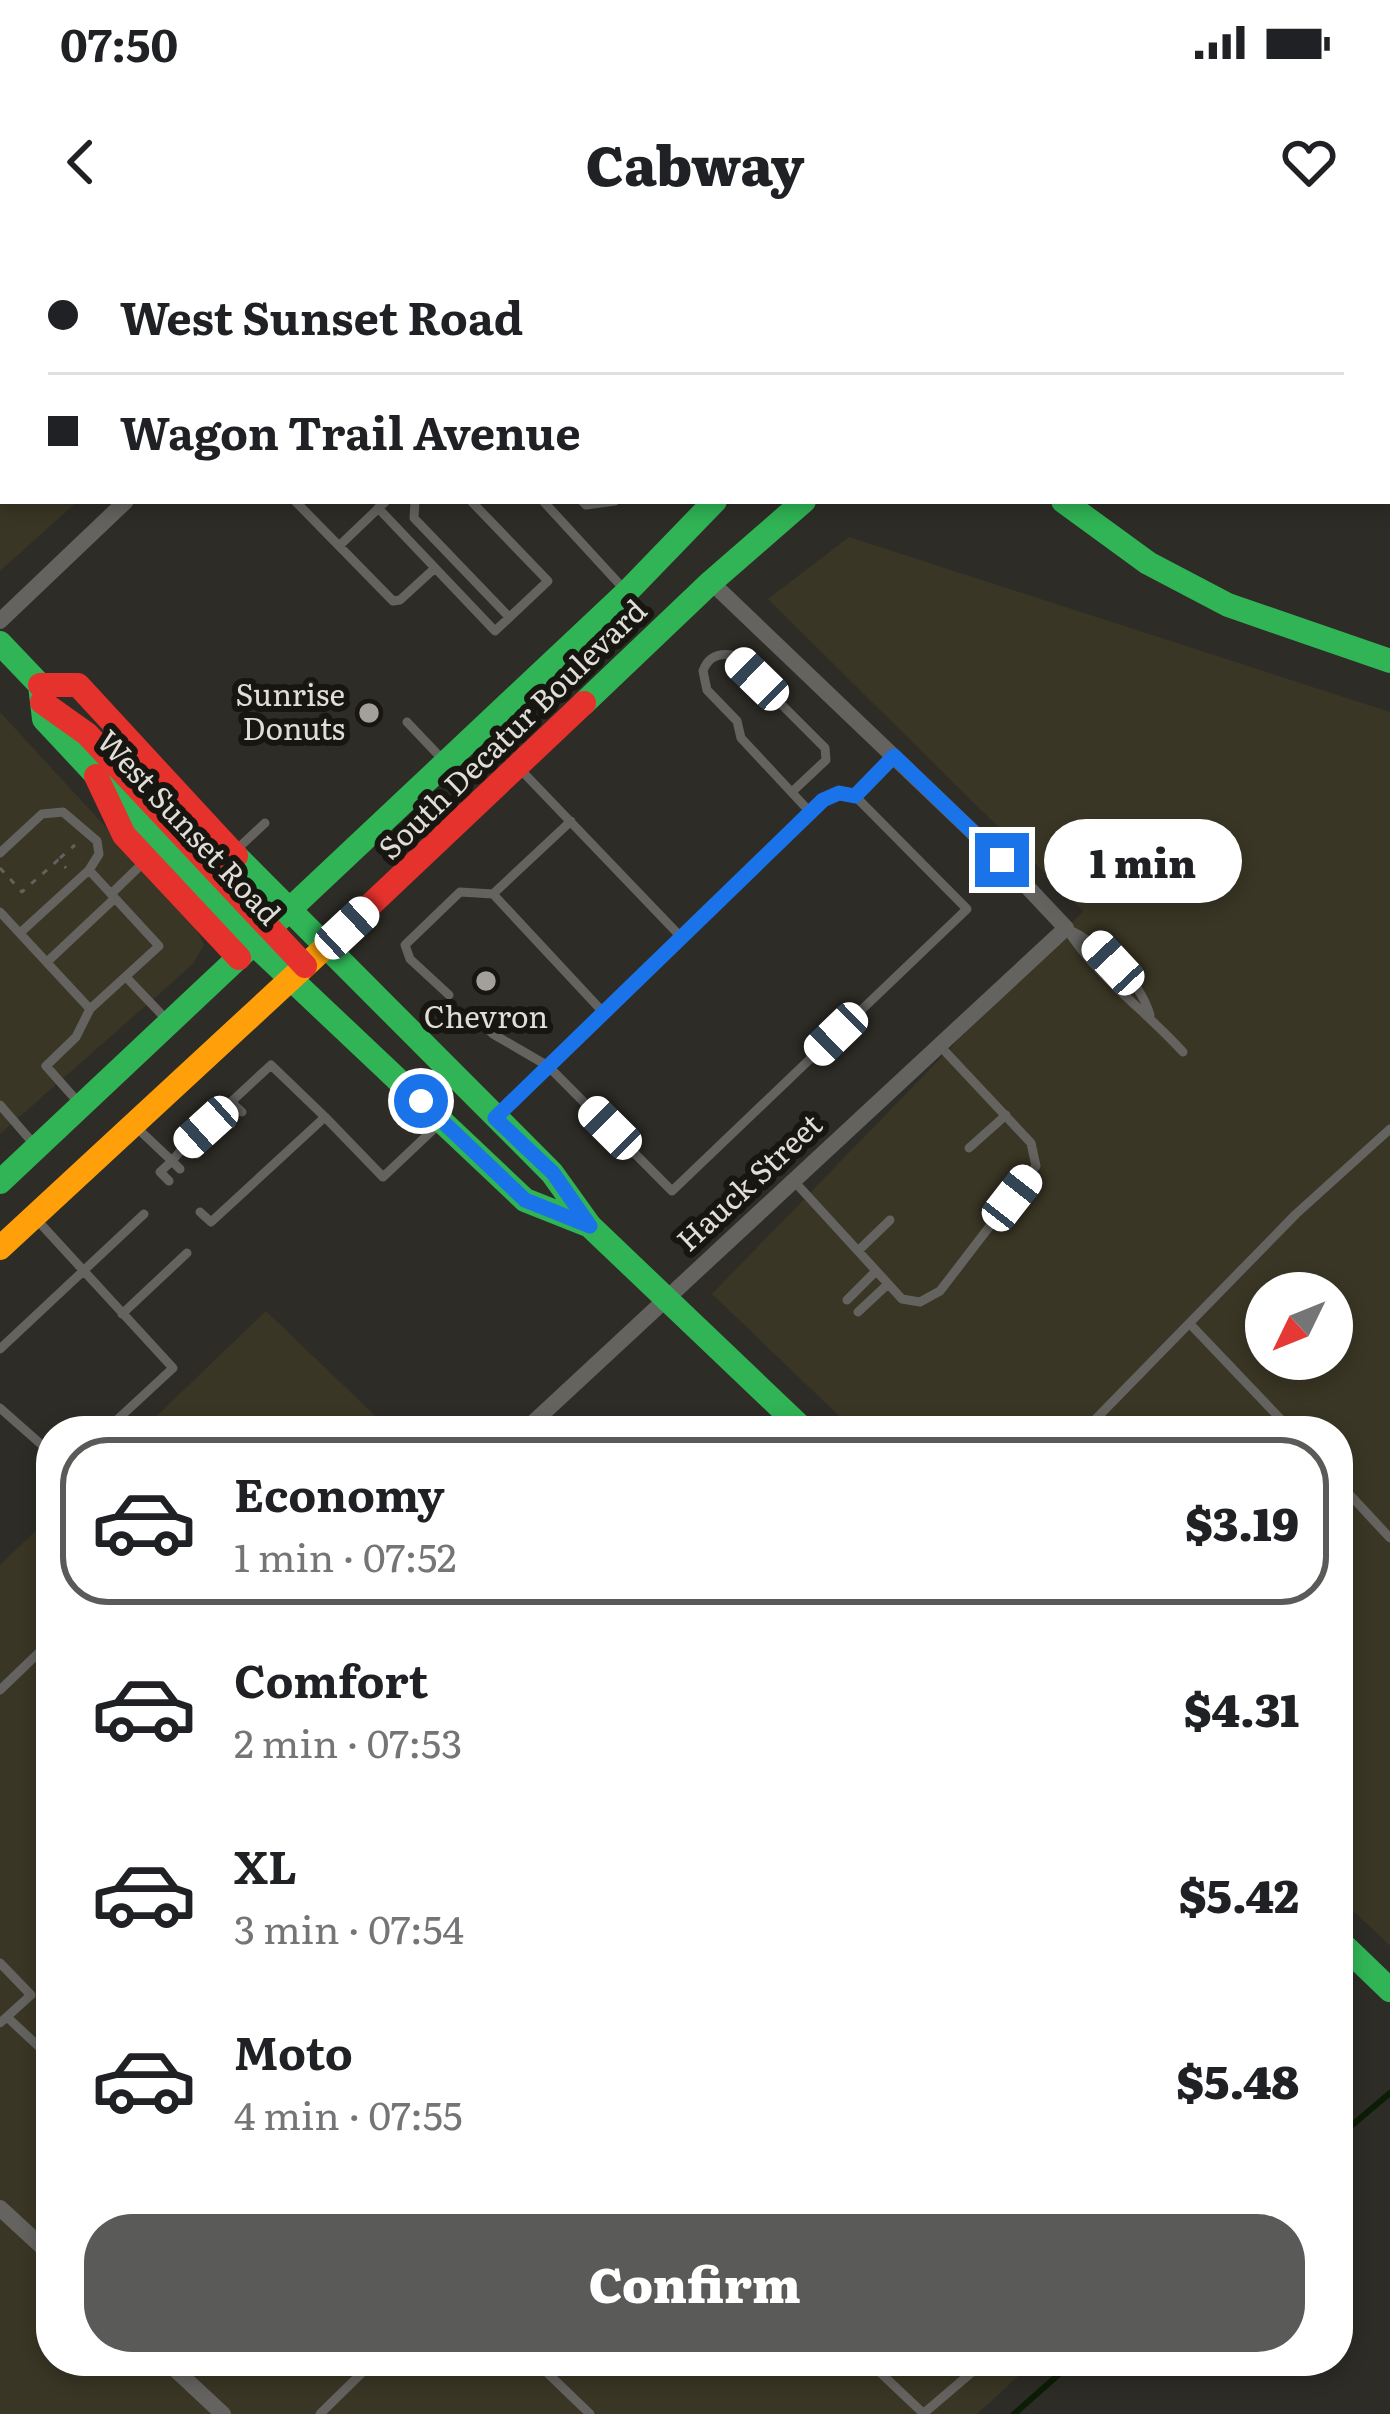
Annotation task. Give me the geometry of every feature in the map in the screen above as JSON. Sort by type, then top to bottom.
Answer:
[{"type":"main road","name":"South Decatur Boulevard","points":[[0,1182],[627,592],[712,504]]},
{"type":"main road","name":"South Decatur Boulevard","points":[[0,1248],[326,948],[711,582],[801,504]]},
{"type":"main road","points":[[1067,504],[1148,563],[1228,605],[1390,661]]},
{"type":"main road","name":"West Sunset Road","points":[[5,658],[41,694],[44,719],[96,776],[263,935],[442,1121],[525,1200],[590,1226]]},
{"type":"main road","name":"West Sunset Road","points":[[41,694],[78,685],[232,854],[263,935]]},
{"type":"main road","points":[[41,694],[87,734],[263,935]]},
{"type":"main road","points":[[96,776],[124,835],[147,860],[263,935]]},
{"type":"main road","name":"West Sunset Road","points":[[263,935],[326,948],[553,1173],[590,1226],[789,1416]]},
{"type":"main road","points":[[1353,1956],[1390,1990]]},
{"type":"street","points":[[0,621],[123,504]]},
{"type":"street","points":[[711,582],[1066,928]]},
{"type":"street","name":"Hauck Street","points":[[540,1416],[1066,928]]},
{"type":"street","points":[[0,2208],[36,2241]]},
{"type":"street","points":[[182,2376],[221,2414]]},
{"type":"lane","points":[[298,504],[393,601],[435,568]]},
{"type":"lane","points":[[415,504],[414,518],[509,617]]},
{"type":"lane","points":[[339,546],[382,505],[495,631],[548,580],[474,504]]},
{"type":"lane","points":[[546,504],[627,592]]},
{"type":"lane","points":[[793,791],[826,760],[825,748],[732,655],[720,653],[705,664],[707,690],[737,721],[741,738],[810,812]]},
{"type":"lane","points":[[407,722],[446,763]]},
{"type":"lane","points":[[855,796],[894,756]]},
{"type":"lane","points":[[518,766],[681,938]]},
{"type":"lane","points":[[480,1022],[548,1066],[672,1191],[968,909],[855,796],[839,793],[823,800],[602,1011],[548,1066],[495,1118]]},
{"type":"lane","points":[[0,854],[42,814],[63,812],[97,841],[99,854],[88,870],[20,933]]},
{"type":"lane","points":[[493,894],[571,821]]},
{"type":"lane","points":[[232,854],[265,823]]},
{"type":"lane","points":[[47,962],[147,860]]},
{"type":"lane","points":[[81,1106],[46,1066],[76,1037],[90,1009],[159,946],[88,870]]},
{"type":"lane","points":[[449,994],[410,959],[405,945],[460,892],[493,894],[602,1011]]},
{"type":"lane","points":[[0,912],[90,1009]]},
{"type":"lane","points":[[1066,928],[1081,952],[1132,1007],[1150,1015],[1183,1052]]},
{"type":"lane","points":[[126,976],[170,1023]]},
{"type":"lane","points":[[793,1180],[902,1299],[920,1302],[940,1291],[1036,1166],[1031,1143],[939,1045]]},
{"type":"lane","points":[[170,1181],[160,1172],[176,1165],[186,1144],[272,1065],[383,1177],[442,1121]]},
{"type":"lane","points":[[231,1102],[242,1112]]},
{"type":"lane","points":[[0,1105],[37,1148]]},
{"type":"lane","points":[[220,1113],[231,1124]]},
{"type":"lane","points":[[969,1148],[1006,1115]]},
{"type":"lane","points":[[200,1212],[211,1222],[326,1118]]},
{"type":"lane","points":[[134,1124],[176,1165]]},
{"type":"lane","points":[[206,1127],[215,1137]]},
{"type":"lane","points":[[1099,1416],[1296,1214],[1390,1129]]},
{"type":"lane","points":[[273,1143],[285,1154]]},
{"type":"lane","points":[[186,1144],[197,1154]]},
{"type":"lane","points":[[262,1154],[273,1165]]},
{"type":"lane","points":[[245,1168],[257,1180]]},
{"type":"lane","points":[[228,1185],[241,1196]]},
{"type":"lane","points":[[212,1200],[224,1211]]},
{"type":"lane","points":[[0,1349],[144,1214]]},
{"type":"lane","points":[[34,1216],[173,1368],[121,1416]]},
{"type":"lane","points":[[858,1251],[890,1220]]},
{"type":"lane","points":[[122,1314],[187,1253]]},
{"type":"lane","points":[[847,1300],[876,1271]]},
{"type":"lane","points":[[858,1312],[888,1283]]},
{"type":"lane","points":[[1191,1325],[1278,1416]]},
{"type":"lane","points":[[0,1408],[36,1440]]},
{"type":"lane","points":[[1353,1497],[1390,1538]]},
{"type":"lane","points":[[0,1690],[36,1655]]},
{"type":"lane","points":[[0,1963],[31,1995],[4,2020],[36,2045]]},
{"type":"lane","points":[[320,2414],[357,2376]]},
{"type":"lane","points":[[551,2376],[590,2414]]},
{"type":"lane","points":[[884,2376],[924,2414],[964,2376]]},
{"type":"path","points":[[58,860],[79,841]]},
{"type":"shaded area","points":[[0,504],[75,504],[0,571]]},
{"type":"shaded area","points":[[849,537],[1390,712],[1390,1946],[1353,1910],[1353,1416],[839,1416],[712,1294],[1083,911],[768,599]]},
{"type":"shaded area","points":[[0,712],[192,921],[204,945],[193,964],[0,1134]]},
{"type":"shaded area","points":[[266,1311],[375,1416],[157,1416]]},
{"type":"shaded area","points":[[36,1530],[36,2376],[1019,2376],[977,2414],[0,2414],[0,1565]]},
{"type":"waterway","points":[[1353,2124],[1390,2093]]},
{"type":"waterway","points":[[1014,2414],[1057,2376]]},
{"type":"traffic: fast","points":[[0,1182],[627,592],[712,504]]},
{"type":"traffic: fast","points":[[584,703],[801,504]]},
{"type":"traffic: fast","points":[[1067,504],[1148,563],[1228,605],[1390,661]]},
{"type":"traffic: fast","points":[[0,643],[40,685],[44,719],[254,944],[525,1200],[588,1225]]},
{"type":"traffic: fast","points":[[236,856],[552,1173],[590,1226],[789,1416]]},
{"type":"traffic: fast","points":[[1353,1954],[1390,1990]]},
{"type":"traffic: slow","points":[[0,1248],[346,928]]},
{"type":"traffic: jam","points":[[40,685],[78,685],[236,856]]},
{"type":"traffic: jam","points":[[42,702],[87,734],[305,966]]},
{"type":"traffic: jam","points":[[346,928],[584,703]]},
{"type":"traffic: jam","points":[[96,776],[124,835],[239,958]]},
{"type":"place","name":"Sunrise Donuts","points":[[369,713]]},
{"type":"place","name":"Chevron","points":[[486,981]]},
{"type":"route","points":[[421,1101],[525,1200],[590,1226],[553,1173],[495,1118],[823,800],[839,793],[855,796],[894,756],[1002,860]]}]
